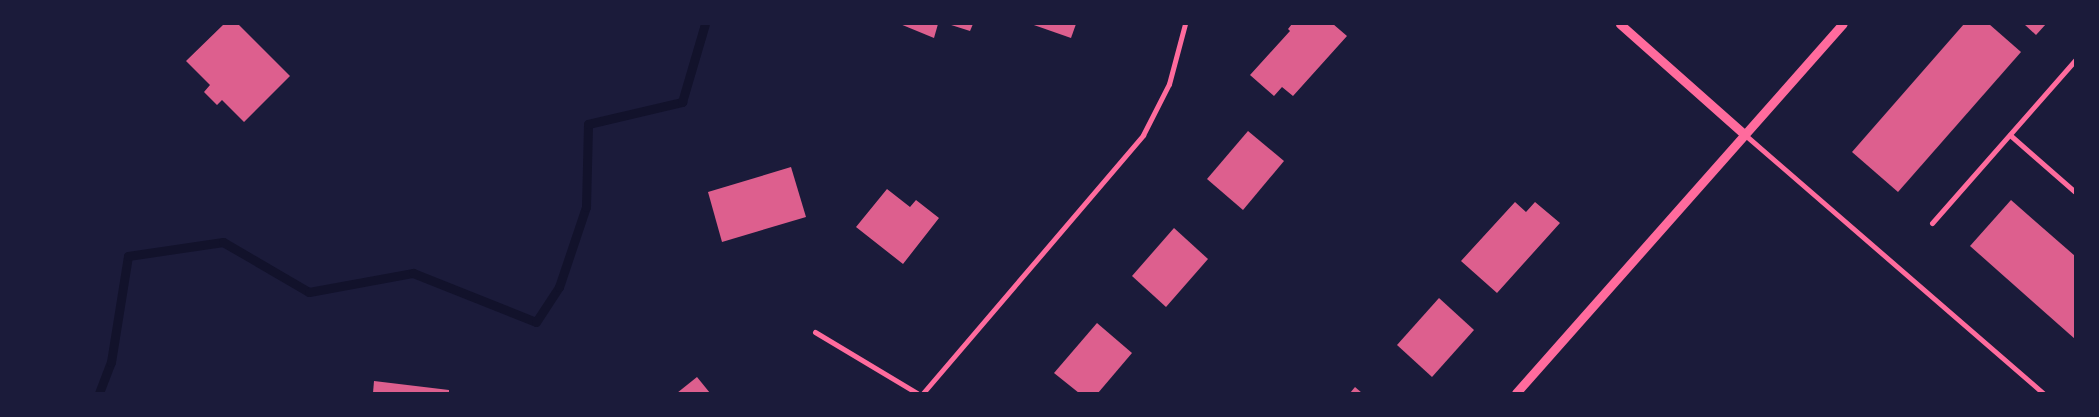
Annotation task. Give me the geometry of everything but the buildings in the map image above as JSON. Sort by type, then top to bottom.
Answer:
[{"type":"street","points":[[923,393],[1143,135],[1169,84],[1185,24]]},
{"type":"street","points":[[1620,24],[2043,393]]},
{"type":"street","points":[[1516,393],[1843,24]]},
{"type":"street","points":[[1932,223],[2075,60]]},
{"type":"street","points":[[2010,134],[2075,192]]},
{"type":"street","points":[[815,332],[917,393]]},
{"type":"waterway","points":[[99,393],[111,362],[128,256],[223,242],[309,292],[413,273],[536,322],[559,287],[586,207],[588,124],[682,102],[705,24]]}]
